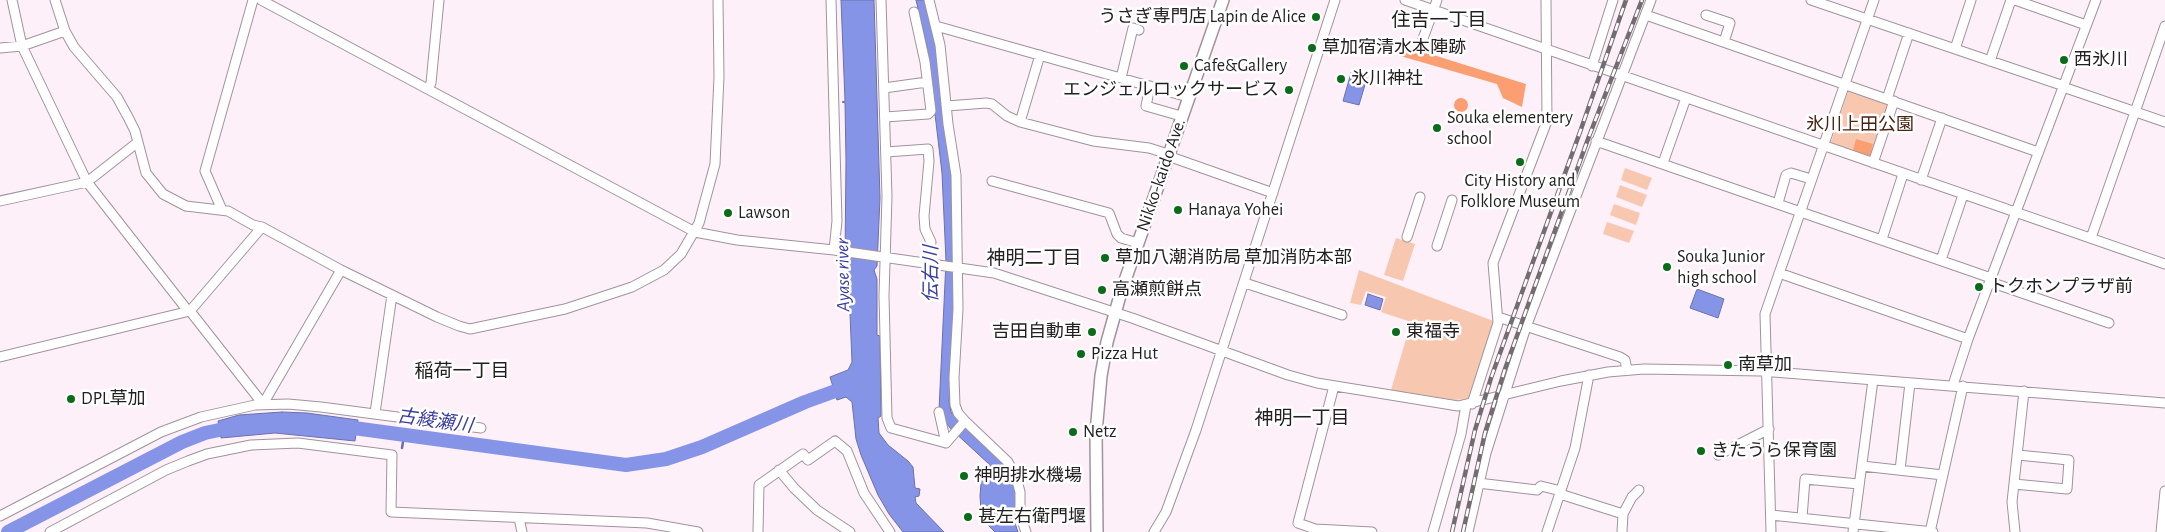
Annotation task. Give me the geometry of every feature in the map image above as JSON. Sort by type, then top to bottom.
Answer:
[{"type":"main road","name":"Nikko-kaido Ave.","points":[[1097,532],[1096,433],[1098,398],[1105,350],[1114,312],[1222,0]]},
{"type":"street","points":[[12,0],[22,46],[87,182],[263,404]]},
{"type":"street","points":[[55,0],[65,31],[86,62],[117,98],[135,131],[146,173],[163,194],[186,206],[222,210],[266,230],[341,270],[465,328],[565,309],[632,287],[664,270],[681,254],[695,232],[709,189],[714,164],[719,77],[718,0]]},
{"type":"street","points":[[222,210],[205,171],[253,0]]},
{"type":"street","points":[[261,0],[695,232],[737,240],[838,251],[994,273],[1114,312],[1288,376],[1334,386],[1447,405],[1469,405],[1589,375],[1626,370],[1767,372],[2165,403]]},
{"type":"street","points":[[428,90],[432,83],[439,0]]},
{"type":"street","points":[[831,0],[838,251]]},
{"type":"street","points":[[882,0],[886,152],[883,257],[887,418],[891,428],[946,443]]},
{"type":"street","points":[[930,0],[943,69],[946,109],[955,160],[958,318],[954,394],[958,413],[1008,462],[1016,477],[1020,492],[1020,515],[1026,532]]},
{"type":"street","points":[[1154,532],[1160,524],[1175,490],[1223,351],[1335,0]]},
{"type":"street","points":[[1405,0],[2165,264]]},
{"type":"street","points":[[1420,47],[1437,0]]},
{"type":"street","points":[[1433,532],[1469,405],[1498,323],[1492,264],[1547,121],[1546,0]]},
{"type":"street","points":[[1592,66],[1614,0]]},
{"type":"street","points":[[1468,532],[1478,483],[1503,396],[1526,327],[1651,0]]},
{"type":"street","points":[[1811,0],[2165,122]]},
{"type":"street","points":[[1771,532],[1765,314],[1874,0]]},
{"type":"street","points":[[1955,49],[1971,0]]},
{"type":"street","points":[[1990,61],[2011,0]]},
{"type":"street","points":[[2015,0],[2086,25]]},
{"type":"street","points":[[1953,385],[1968,339],[2096,0]]},
{"type":"street","points":[[914,12],[925,62],[932,111]]},
{"type":"street","points":[[1706,14],[1730,23],[1724,42]]},
{"type":"street","points":[[1646,15],[2038,152]]},
{"type":"street","points":[[936,26],[1188,97]]},
{"type":"street","points":[[2091,238],[2165,26]]},
{"type":"street","points":[[1121,78],[1133,28],[1139,30]]},
{"type":"street","points":[[0,48],[22,46],[65,31]]},
{"type":"street","points":[[1873,163],[1909,33]]},
{"type":"street","points":[[1020,122],[1040,55]]},
{"type":"street","points":[[884,88],[928,82]]},
{"type":"street","points":[[1150,86],[1146,106],[1181,116]]},
{"type":"street","points":[[1664,164],[1686,98]]},
{"type":"street","points":[[885,117],[928,114],[932,111],[986,103],[992,104],[1007,116],[1020,122],[1093,141],[1149,148],[1274,193]]},
{"type":"street","points":[[1921,180],[1942,118]]},
{"type":"street","points":[[1596,141],[1882,239],[2109,323]]},
{"type":"street","points":[[0,201],[87,182],[138,142]]},
{"type":"street","points":[[886,152],[928,149],[929,162],[924,216],[925,229],[931,242],[928,263]]},
{"type":"street","points":[[1778,203],[1786,175],[1791,173],[1811,179]]},
{"type":"street","points":[[1882,239],[1903,174]]},
{"type":"street","points":[[992,181],[1108,213],[1117,234],[1121,238],[1138,243]]},
{"type":"street","points":[[1941,260],[1963,195]]},
{"type":"street","points":[[1408,236],[1420,197]]},
{"type":"street","points":[[1437,246],[1452,200]]},
{"type":"street","points":[[0,357],[189,311],[266,230]]},
{"type":"street","points":[[263,404],[341,270]]},
{"type":"street","points":[[1779,273],[1968,339]]},
{"type":"street","points":[[1245,283],[1342,315]]},
{"type":"street","points":[[375,413],[392,294]]},
{"type":"street","points":[[1498,317],[1620,357],[1625,360],[1626,370]]},
{"type":"street","points":[[1547,532],[1575,448],[1589,375]]},
{"type":"street","points":[[1853,528],[1873,380]]},
{"type":"street","points":[[1900,470],[1910,383]]},
{"type":"street","points":[[1334,386],[1298,522],[1315,529],[1372,532]]},
{"type":"street","points":[[1771,515],[1802,518],[1853,528],[1931,532],[1963,386]]},
{"type":"street","points":[[2015,532],[2012,517],[2014,484],[2024,391]]},
{"type":"street","points":[[0,516],[161,432],[202,417],[263,404],[321,407],[481,428]]},
{"type":"street","points":[[939,412],[946,443]]},
{"type":"street","points":[[946,443],[965,421]]},
{"type":"street","points":[[1718,455],[1769,429]]},
{"type":"street","points":[[758,532],[759,485],[803,454],[808,460],[830,443],[838,442],[847,451],[864,493],[890,532]]},
{"type":"street","points":[[50,532],[149,479],[188,461],[229,449],[276,443],[312,444],[392,455],[391,512],[647,523],[698,532]]},
{"type":"street","points":[[2014,484],[2067,490],[2069,460],[2018,455]]},
{"type":"street","points":[[1862,466],[1943,475]]},
{"type":"street","points":[[779,470],[794,488],[817,510],[850,532]]},
{"type":"street","points":[[1802,518],[1805,479],[1859,484]]},
{"type":"street","points":[[1478,483],[1537,490],[1541,486],[1624,514]]},
{"type":"street","points":[[1622,532],[1624,514],[1632,496],[1639,490]]},
{"type":"street","points":[[2161,532],[2165,491]]},
{"type":"street","points":[[519,518],[522,532]]},
{"type":"green space","name":"氷川上田公園","points":[[1849,89],[1890,105],[1870,158],[1830,145]]},
{"type":"green space","points":[[1625,168],[1652,178],[1647,190],[1621,180]]},
{"type":"green space","points":[[1620,185],[1647,195],[1642,207],[1616,197]]},
{"type":"green space","points":[[1614,204],[1640,213],[1636,225],[1610,215]]},
{"type":"green space","points":[[1607,222],[1634,231],[1629,243],[1603,234]]},
{"type":"green space","points":[[1396,238],[1415,244],[1403,281],[1384,275]]},
{"type":"green space","points":[[1359,270],[1496,322],[1469,398],[1455,400],[1391,390],[1411,322],[1381,312],[1386,297],[1366,291],[1361,305],[1350,303]]},
{"type":"shaded area","points":[[1395,43],[1526,84],[1522,107],[1503,98],[1497,84],[1397,55]]},
{"type":"shaded area","points":[[1461,98],[1466,100],[1468,105],[1466,110],[1461,112],[1456,110],[1454,105],[1456,100]]},
{"type":"shaded area","points":[[1856,139],[1873,144],[1870,156],[1853,151]]},
{"type":"water","points":[[841,0],[874,0],[880,198],[877,266],[874,270],[877,279],[877,335],[880,336],[881,416],[878,418],[879,433],[888,445],[913,467],[915,488],[920,489],[919,496],[915,497],[916,503],[944,532],[903,532],[889,514],[878,495],[861,455],[856,439],[852,402],[846,397],[837,400],[830,377],[848,370],[852,362],[848,266],[845,260],[846,160],[845,103],[842,102],[845,101]]},
{"type":"water","points":[[916,0],[926,0],[937,49],[951,163],[954,216],[955,305],[949,402],[951,412],[1006,467],[1012,478],[1016,494],[1015,523],[1018,532],[995,532],[989,526],[981,511],[980,496],[982,470],[988,470],[990,465],[951,429],[942,418],[939,410],[946,261],[942,173],[927,47]]},
{"type":"water","points":[[1351,73],[1367,78],[1359,105],[1343,101]]},
{"type":"water","points":[[1697,289],[1724,299],[1718,318],[1690,308]]},
{"type":"water","points":[[1368,294],[1383,299],[1380,310],[1365,305]]},
{"type":"water","points":[[282,412],[307,413],[358,420],[355,441],[275,433],[221,438],[218,421],[239,415]]},
{"type":"waterway","name":"古綾瀬川","points":[[339,426],[626,465],[666,459],[702,447],[805,402],[852,385]]},
{"type":"waterway","name":"古綾瀬川","points":[[8,532],[182,442],[205,433],[238,426]]},
{"type":"waterway","points":[[402,448],[404,436]]},
{"type":"railway","points":[[1452,532],[1475,430],[1491,378],[1626,0]]},
{"type":"railway","points":[[1463,532],[1485,433],[1505,369],[1588,139],[1642,0]]},
{"type":"place","name":"うさぎ専門店 Lapin de Alice","points":[[1316,17]]},
{"type":"place","name":"草加宿清水本陣跡","points":[[1312,48]]},
{"type":"place","name":"西氷川","points":[[2064,60]]},
{"type":"place","name":"Cafe&Gallery","points":[[1184,66]]},
{"type":"place","name":"氷川神社","points":[[1341,79]]},
{"type":"place","name":"エンジェルロックサービス","points":[[1289,90]]},
{"type":"place","name":"Souka elementery school","points":[[1437,128]]},
{"type":"place","name":"City History and Folklore Museum","points":[[1520,162]]},
{"type":"place","name":"Hanaya Yohei","points":[[1178,210]]},
{"type":"place","name":"Lawson","points":[[728,213]]},
{"type":"place","name":"草加八潮消防局 草加消防本部","points":[[1105,258]]},
{"type":"place","name":"Souka Junior high school","points":[[1667,267]]},
{"type":"place","name":"トクホンプラザ前","points":[[1979,287]]},
{"type":"place","name":"高瀬煎餅点","points":[[1102,290]]},
{"type":"place","name":"吉田自動車","points":[[1092,332]]},
{"type":"place","name":"東福寺","points":[[1396,332]]},
{"type":"place","name":"Pizza Hut","points":[[1081,354]]},
{"type":"place","name":"南草加","points":[[1728,365]]},
{"type":"place","name":"DPL草加","points":[[71,399]]},
{"type":"place","name":"Netz","points":[[1073,432]]},
{"type":"place","name":"きたうら保育園","points":[[1701,451]]},
{"type":"place","name":"神明排水機場","points":[[964,476]]},
{"type":"place","name":"甚左右衛門堰","points":[[968,517]]},
{"type":"district","name":"住吉一丁目","points":[[1439,20]]},
{"type":"district","name":"神明二丁目","points":[[1034,258]]},
{"type":"district","name":"稲荷一丁目","points":[[462,371]]},
{"type":"district","name":"神明一丁目","points":[[1302,418]]},
{"type":"water label","name":"伝右川","points":[[931,274]]},
{"type":"water label","name":"Ayase river","points":[[843,275]]}]
